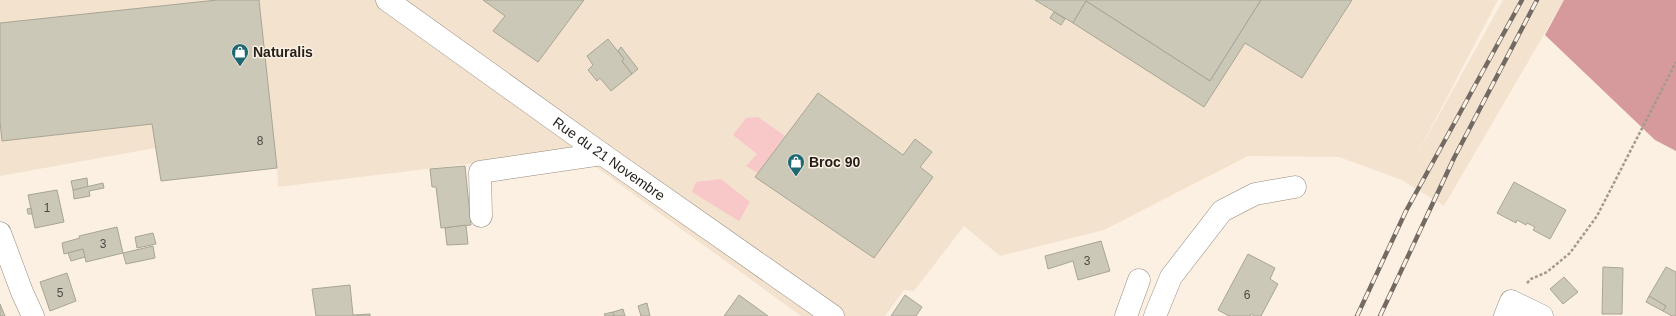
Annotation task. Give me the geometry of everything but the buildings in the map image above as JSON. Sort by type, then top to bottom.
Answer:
[{"type":"street","name":"Rue du 21 Novembre","points":[[387,0],[602,154],[833,316]]},
{"type":"street","points":[[481,216],[480,172],[602,154]]},
{"type":"street","points":[[1155,316],[1171,277],[1222,211],[1255,194],[1295,187]]},
{"type":"street","points":[[0,233],[22,292],[33,316]]},
{"type":"street","points":[[1126,316],[1139,280]]},
{"type":"street","points":[[1508,308],[1542,316]]},
{"type":"path","points":[[1508,308],[1530,280],[1547,272],[1570,253],[1597,216],[1676,62]]},
{"type":"shaded area","points":[[0,0],[1498,0],[1415,158],[1503,0],[1564,0],[1444,206],[1402,180],[1339,157],[1248,156],[1104,230],[1000,256],[964,226],[914,291],[904,290],[885,316],[801,316],[574,151],[278,187],[277,168],[161,181],[155,148],[0,176]]},
{"type":"shaded area","points":[[1564,0],[1676,0],[1676,151],[1655,140],[1545,35]]},
{"type":"shaded area","points":[[758,117],[785,136],[758,173],[746,166],[757,154],[733,135],[746,118]]},
{"type":"shaded area","points":[[721,179],[750,202],[739,221],[692,192],[696,182]]},
{"type":"railway","points":[[1357,316],[1406,211],[1522,0]]},
{"type":"railway","points":[[1380,316],[1454,158],[1537,0]]},
{"type":"place","name":"Naturalis","points":[[240,67]]},
{"type":"place","name":"Broc 90","points":[[796,177]]}]
